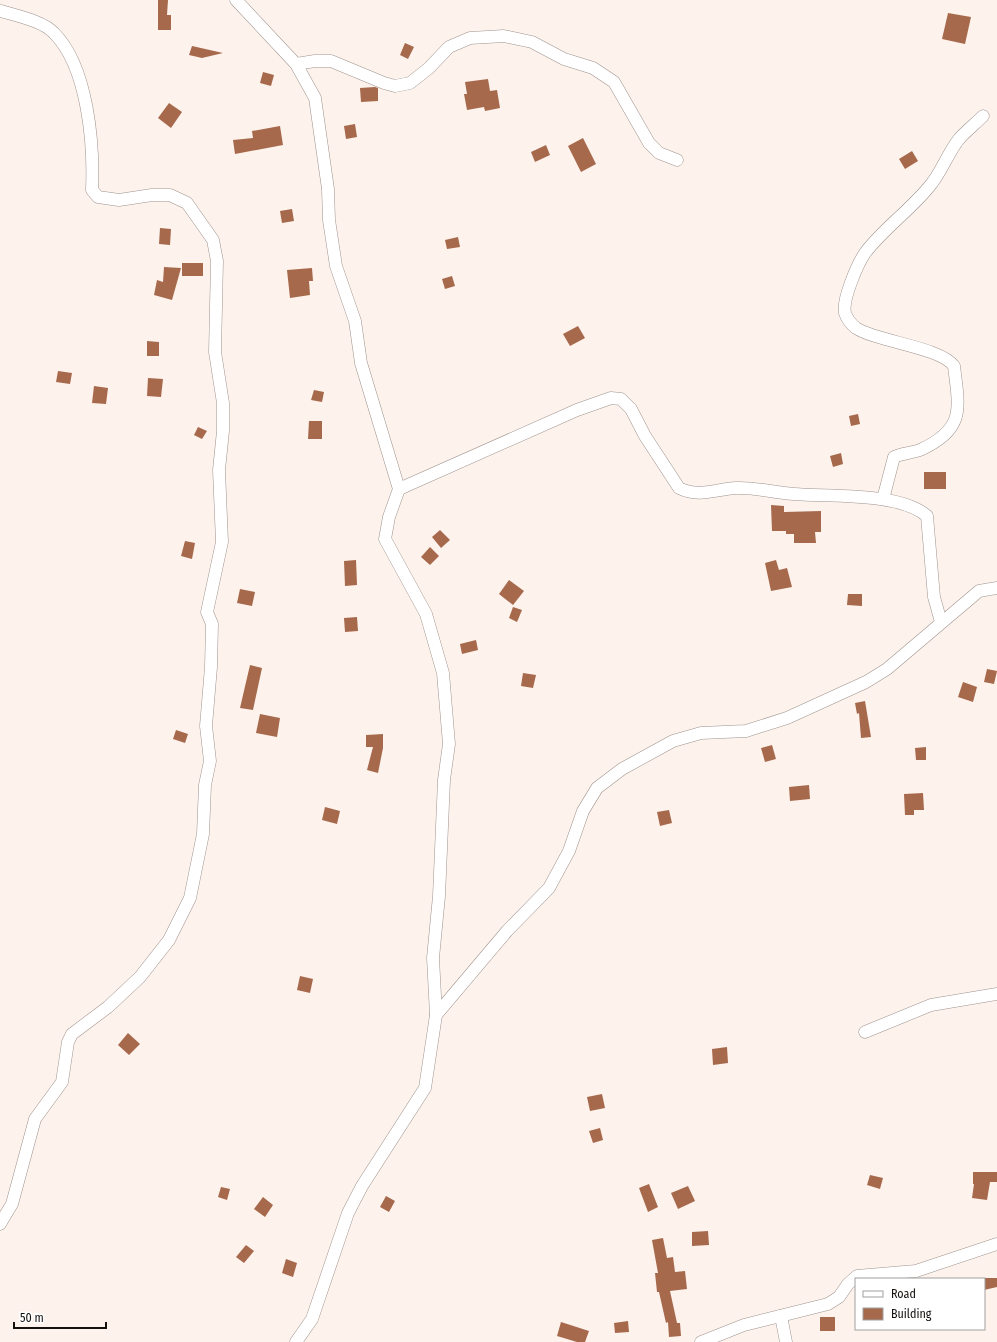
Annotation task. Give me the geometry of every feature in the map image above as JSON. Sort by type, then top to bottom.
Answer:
[{"type":"street","points":[[236,0],[296,64],[315,98],[328,189],[330,220],[336,266],[355,321],[361,364],[399,489],[389,517],[385,539],[426,614],[443,673],[450,744],[444,780],[439,896],[433,958],[436,1015],[424,1088],[362,1186],[348,1213],[312,1319],[296,1342]]},
{"type":"street","points":[[0,1224],[12,1204],[35,1119],[62,1082],[68,1042],[72,1034],[108,1007],[140,977],[169,940],[190,898],[203,834],[205,785],[210,761],[206,726],[211,667],[212,624],[206,612],[222,542],[219,470],[223,431],[223,403],[215,352],[218,260],[213,240],[187,204],[170,195],[152,195],[119,200],[98,197],[93,194],[90,129],[80,80],[66,49],[54,32],[32,20],[2,8]]},
{"type":"street","points":[[296,64],[315,61],[331,61],[384,83],[395,86],[410,83],[429,68],[449,47],[470,38],[504,36],[532,42],[564,59],[593,68],[614,82],[627,102],[636,123],[649,142],[659,153],[677,160]]},
{"type":"street","points":[[883,499],[894,457],[924,447],[940,438],[953,425],[957,416],[954,366],[950,360],[938,355],[869,334],[856,327],[848,320],[845,312],[852,279],[865,254],[929,188],[959,139],[983,116]]},
{"type":"street","points":[[399,489],[577,410],[610,398],[621,399],[631,409],[645,436],[680,488],[688,492],[701,493],[737,488],[794,494],[883,499],[921,511],[927,516],[934,597],[942,622]]},
{"type":"street","points":[[436,1015],[508,931],[549,888],[569,852],[583,811],[596,788],[622,769],[672,741],[701,733],[746,731],[787,718],[866,682],[887,669],[980,591],[997,588]]},
{"type":"street","points":[[865,1032],[931,1006],[997,994]]},
{"type":"street","points":[[700,1342],[744,1325],[828,1304],[839,1297],[848,1284],[857,1276],[916,1271],[997,1244]]},
{"type":"street","points":[[781,1316],[786,1342]]},
{"type":"building","points":[[158,0],[168,0],[167,15],[171,15],[171,30],[158,30]]},
{"type":"building","points":[[948,13],[971,17],[965,44],[942,39]]},
{"type":"building","points":[[405,43],[414,47],[408,59],[400,55]]},
{"type":"building","points":[[192,46],[223,53],[202,58],[189,55]]},
{"type":"building","points":[[263,72],[274,75],[271,86],[260,83]]},
{"type":"building","points":[[488,79],[490,91],[497,90],[500,108],[485,111],[484,107],[467,110],[464,94],[467,94],[465,82]]},
{"type":"building","points":[[360,88],[378,88],[378,101],[361,102]]},
{"type":"building","points":[[169,103],[182,112],[171,128],[158,118]]},
{"type":"building","points":[[355,124],[357,137],[346,139],[344,126]]},
{"type":"building","points":[[280,126],[283,145],[235,154],[233,140],[253,138],[252,131]]},
{"type":"building","points":[[583,138],[596,164],[581,172],[568,146]]},
{"type":"building","points":[[546,145],[550,155],[535,162],[531,152]]},
{"type":"building","points":[[912,151],[918,161],[905,169],[899,159]]},
{"type":"building","points":[[292,209],[294,221],[282,223],[280,211]]},
{"type":"building","points":[[160,228],[171,229],[170,245],[159,244]]},
{"type":"building","points":[[458,237],[460,247],[447,249],[445,240]]},
{"type":"building","points":[[182,263],[203,263],[203,276],[182,276]]},
{"type":"building","points":[[164,267],[181,268],[172,300],[154,295],[157,280],[163,282]]},
{"type":"building","points":[[312,268],[313,281],[309,281],[310,295],[290,298],[287,270]]},
{"type":"building","points":[[452,276],[455,286],[445,289],[442,279]]},
{"type":"building","points":[[578,326],[585,338],[570,346],[563,334]]},
{"type":"building","points":[[147,341],[159,342],[159,356],[147,356]]},
{"type":"building","points":[[58,371],[72,373],[70,384],[56,382]]},
{"type":"building","points":[[148,378],[163,379],[161,397],[147,396]]},
{"type":"building","points":[[94,386],[108,388],[106,404],[92,403]]},
{"type":"building","points":[[314,390],[324,392],[322,402],[311,400]]},
{"type":"building","points":[[858,414],[860,424],[851,426],[849,416]]},
{"type":"building","points":[[309,421],[322,421],[322,439],[308,439]]},
{"type":"building","points":[[198,427],[207,431],[202,439],[194,435]]},
{"type":"building","points":[[841,453],[843,464],[833,467],[830,456]]},
{"type":"building","points":[[924,472],[946,472],[946,489],[924,489]]},
{"type":"building","points":[[771,505],[784,506],[784,512],[821,511],[821,532],[815,532],[816,543],[794,543],[794,534],[786,534],[786,531],[772,531]]},
{"type":"building","points":[[440,530],[450,540],[441,548],[432,537]]},
{"type":"building","points":[[185,541],[195,543],[192,559],[181,556]]},
{"type":"building","points":[[430,547],[439,556],[430,565],[421,557]]},
{"type":"building","points":[[356,560],[357,585],[345,586],[344,561]]},
{"type":"building","points":[[776,560],[779,570],[787,568],[792,587],[771,591],[765,563]]},
{"type":"building","points":[[509,580],[524,591],[513,605],[499,594]]},
{"type":"building","points":[[240,589],[255,592],[252,606],[237,603]]},
{"type":"building","points":[[848,594],[862,594],[862,606],[847,605]]},
{"type":"building","points":[[513,607],[522,610],[517,622],[509,618]]},
{"type":"building","points":[[357,617],[358,631],[345,632],[344,618]]},
{"type":"building","points":[[476,640],[478,650],[462,654],[460,644]]},
{"type":"building","points":[[250,665],[262,668],[253,710],[240,708]]},
{"type":"building","points":[[987,669],[997,671],[994,684],[984,682]]},
{"type":"building","points":[[523,673],[536,675],[533,688],[521,686]]},
{"type":"building","points":[[963,682],[977,687],[973,702],[958,697]]},
{"type":"building","points":[[865,701],[871,737],[861,738],[859,713],[857,714],[855,703]]},
{"type":"building","points":[[260,714],[280,718],[277,737],[256,733]]},
{"type":"building","points":[[176,730],[188,734],[185,743],[173,739]]},
{"type":"building","points":[[383,734],[383,748],[378,773],[367,770],[373,747],[366,747],[366,735]]},
{"type":"building","points":[[772,745],[776,759],[765,762],[761,748]]},
{"type":"building","points":[[926,747],[926,760],[916,760],[915,748]]},
{"type":"building","points":[[809,785],[810,799],[790,801],[789,787]]},
{"type":"building","points":[[923,793],[924,810],[914,810],[914,815],[905,815],[904,794]]},
{"type":"building","points":[[325,807],[340,811],[337,824],[322,820]]},
{"type":"building","points":[[669,810],[672,823],[660,826],[657,812]]},
{"type":"building","points":[[300,976],[313,979],[310,993],[297,990]]},
{"type":"building","points":[[128,1033],[140,1044],[129,1055],[118,1045]]},
{"type":"building","points":[[727,1047],[728,1063],[713,1065],[712,1049]]},
{"type":"building","points":[[602,1094],[605,1108],[590,1111],[587,1097]]},
{"type":"building","points":[[600,1128],[603,1140],[593,1143],[589,1131]]},
{"type":"building","points":[[973,1172],[997,1172],[997,1182],[990,1182],[987,1200],[972,1198],[974,1184]]},
{"type":"building","points":[[870,1175],[883,1178],[880,1189],[867,1185]]},
{"type":"building","points":[[649,1184],[658,1207],[648,1212],[639,1188]]},
{"type":"building","points":[[688,1186],[695,1201],[678,1209],[671,1193]]},
{"type":"building","points":[[221,1187],[230,1189],[227,1200],[218,1197]]},
{"type":"building","points":[[386,1196],[395,1201],[389,1212],[380,1207]]},
{"type":"building","points":[[263,1197],[273,1205],[265,1217],[254,1209]]},
{"type":"building","points":[[708,1231],[709,1245],[692,1246],[692,1232]]},
{"type":"building","points":[[663,1238],[667,1258],[673,1257],[675,1272],[685,1271],[687,1289],[670,1291],[677,1323],[680,1323],[681,1336],[669,1337],[668,1322],[666,1323],[659,1292],[657,1292],[655,1273],[658,1273],[652,1240]]},
{"type":"building","points":[[246,1245],[254,1251],[244,1263],[236,1257]]},
{"type":"building","points":[[286,1259],[297,1263],[293,1277],[282,1273]]},
{"type":"building","points":[[985,1278],[997,1278],[997,1287],[985,1290]]},
{"type":"building","points":[[820,1317],[835,1317],[835,1331],[820,1331]]},
{"type":"building","points":[[628,1321],[629,1332],[615,1333],[614,1323]]},
{"type":"building","points":[[561,1322],[589,1331],[585,1342],[577,1342],[557,1336]]}]
